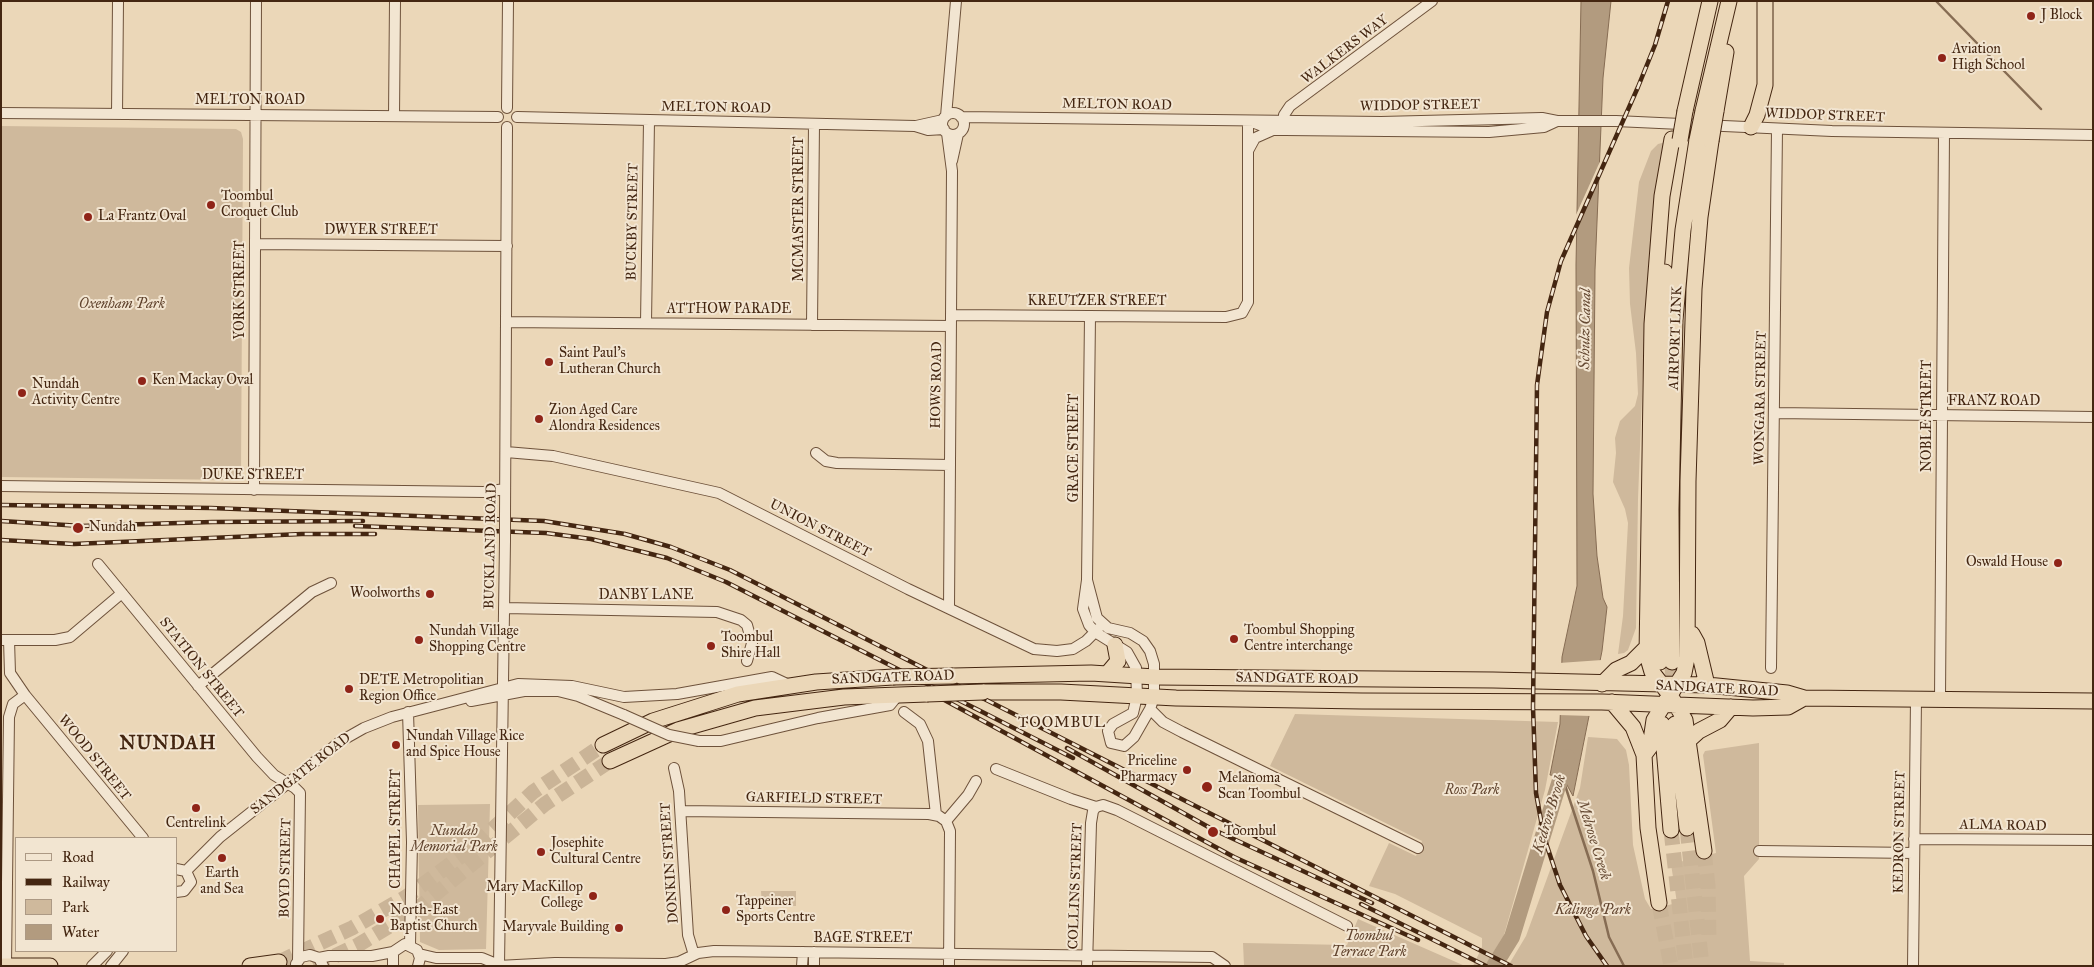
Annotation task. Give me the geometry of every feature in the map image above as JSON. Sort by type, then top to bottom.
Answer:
[{"type":"highway","points":[[1704,851],[1685,720],[1670,694],[1649,667],[1646,647],[1652,324],[1658,240],[1683,106],[1710,1]]},
{"type":"highway","name":"AIRPORT LINK","points":[[1676,140],[1664,291],[1660,494],[1666,662],[1675,320],[1682,240],[1704,141],[1729,1]]},
{"type":"highway","points":[[1751,127],[1757,116],[1765,85],[1765,1]]},
{"type":"highway","points":[[1644,755],[1650,747],[1652,724],[1687,664],[1688,480],[1694,289],[1704,141]]},
{"type":"highway","points":[[1688,627],[1697,643],[1707,685]]},
{"type":"highway","points":[[1107,674],[1118,661],[1115,645]]},
{"type":"highway","points":[[1602,684],[1616,670],[1631,663],[1646,647]]},
{"type":"highway","name":"SANDGATE ROAD","points":[[602,745],[653,721],[738,694],[790,685],[893,677],[1107,674],[1137,677],[1602,684],[1670,694],[1731,707],[1788,707],[1804,698]]},
{"type":"highway","name":"SANDGATE ROAD","points":[[610,761],[678,730],[747,710],[844,697],[899,694],[1061,692],[1137,696],[1152,703],[1607,702],[1670,694],[1707,685],[1787,692],[1804,698],[2093,701]]},
{"type":"highway","points":[[1607,702],[1633,727],[1644,755],[1650,844],[1659,903]]},
{"type":"highway","points":[[1689,740],[1699,731],[1720,720],[1731,707]]},
{"type":"highway","points":[[1671,830],[1668,724],[1687,828]]},
{"type":"highway","points":[[250,966],[280,962]]},
{"type":"highway","points":[[5,966],[50,966]]},
{"type":"street","points":[[117,114],[118,1]]},
{"type":"street","name":"YORK STREET","points":[[254,490],[256,1]]},
{"type":"street","points":[[394,116],[395,1]]},
{"type":"street","points":[[508,1],[508,108]]},
{"type":"street","name":"HOWS ROAD","points":[[949,608],[952,315],[952,124],[950,90],[956,1]]},
{"type":"street","name":"WALKERS WAY","points":[[1284,125],[1286,111],[1432,1]]},
{"type":"street","name":"WALKERS WAY","points":[[1296,120],[1295,111],[1298,102]]},
{"type":"street","points":[[508,108],[513,110],[517,117],[515,123],[507,127],[499,123],[498,117],[500,112],[508,108]]},
{"type":"street","name":"MELTON ROAD","points":[[1,113],[498,117]]},
{"type":"street","name":"MELTON ROAD","points":[[517,117],[915,126],[928,130],[978,116],[985,118],[1248,121],[1284,125]]},
{"type":"street","name":"WIDDOP STREET","points":[[1284,125],[1296,120],[1381,122],[1542,118],[1777,129],[2093,135]]},
{"type":"street","name":"WIDDOP STREET","points":[[1284,125],[1489,132],[1544,127],[1557,120]]},
{"type":"street","name":"BUCKBY STREET","points":[[646,324],[648,121]]},
{"type":"street","points":[[1248,121],[1250,148]]},
{"type":"street","name":"MELTON ROAD","points":[[1248,121],[1273,130],[1284,125]]},
{"type":"street","name":"MCMASTER STREET","points":[[812,324],[814,124]]},
{"type":"street","name":"BUCKLAND ROAD","points":[[499,966],[506,452],[507,127]]},
{"type":"street","name":"WONGARA STREET","points":[[1772,668],[1777,129]]},
{"type":"street","points":[[1250,148],[1255,138],[1273,130]]},
{"type":"street","name":"NOBLE STREET","points":[[1940,699],[1944,133]]},
{"type":"street","name":"KREUTZER STREET","points":[[952,315],[1226,318],[1242,313],[1248,302],[1250,148]]},
{"type":"street","name":"DWYER STREET","points":[[255,244],[507,246]]},
{"type":"street","name":"GRACE STREET","points":[[1090,316],[1088,580],[1084,608],[1086,619],[1095,632]]},
{"type":"street","name":"ATTHOW PARADE","points":[[506,322],[951,326]]},
{"type":"street","name":"FRANZ ROAD","points":[[1775,413],[2093,417]]},
{"type":"street","name":"UNION STREET","points":[[506,452],[553,456],[719,494],[1021,644],[1046,651],[1072,649],[1103,624]]},
{"type":"street","points":[[816,453],[826,461],[837,463],[950,465]]},
{"type":"street","name":"DUKE STREET","points":[[1,486],[484,492],[505,489]]},
{"type":"street","name":"STATION STREET","points":[[98,564],[266,767],[277,777],[288,783]]},
{"type":"street","name":"GRACE STREET","points":[[1088,580],[1093,608],[1103,624]]},
{"type":"street","points":[[198,686],[312,592],[331,583]]},
{"type":"street","points":[[5,640],[60,639],[70,637],[122,593]]},
{"type":"street","name":"DANBY LANE","points":[[504,608],[717,612],[741,620],[750,630],[752,642],[747,661]]},
{"type":"street","points":[[1095,632],[1131,656],[1137,677],[1137,696],[1133,714],[1110,728],[1108,736],[1111,743],[1120,747],[1128,744],[1134,737],[1152,703],[1155,677],[1152,657],[1143,640],[1130,633],[1116,631],[1103,624]]},
{"type":"street","name":"WOOD STREET","points":[[5,640],[10,673],[25,695],[142,837]]},
{"type":"street","name":"SANDGATE ROAD","points":[[181,870],[288,783],[351,735],[378,721],[462,700],[470,702],[518,684],[560,685],[624,698],[692,692],[772,677],[790,685]]},
{"type":"street","name":"SANDGATE ROAD","points":[[503,691],[570,693],[669,735],[699,741],[721,741],[818,718],[890,705],[899,694]]},
{"type":"street","points":[[5,966],[9,717],[13,704],[25,695]]},
{"type":"street","name":"KEDRON STREET","points":[[1913,966],[1916,699]]},
{"type":"street","points":[[1152,703],[1164,722]]},
{"type":"street","name":"CHAPEL STREET","points":[[408,712],[409,802],[412,842],[410,945]]},
{"type":"street","points":[[904,712],[920,724],[928,742],[936,814],[946,821],[950,831],[949,966]]},
{"type":"street","points":[[1142,721],[1164,722],[1418,848]]},
{"type":"street","name":"DONKIN STREET","points":[[674,768],[678,781],[688,935],[694,955]]},
{"type":"street","points":[[996,769],[1096,807],[1103,805],[1117,810],[1347,926]]},
{"type":"street","points":[[946,821],[976,781]]},
{"type":"street","name":"BOYD STREET","points":[[288,783],[298,790],[301,800],[296,963]]},
{"type":"street","name":"COLLINS STREET","points":[[1088,961],[1092,823],[1093,811],[1096,807]]},
{"type":"street","name":"GARFIELD STREET","points":[[680,811],[936,814]]},
{"type":"street","name":"ALMA ROAD","points":[[1914,839],[2093,840]]},
{"type":"street","points":[[1759,851],[1914,853]]},
{"type":"street","points":[[178,892],[184,891],[189,886],[190,878],[181,870]]},
{"type":"street","points":[[296,963],[310,955],[321,962],[328,956],[378,956],[393,952],[400,946],[410,945],[419,954],[418,966]]},
{"type":"street","name":"BAGE STREET","points":[[419,954],[436,958],[482,958],[499,966],[666,964],[714,951],[950,954],[1088,961],[1197,961],[1212,957],[1225,966]]},
{"type":"street","points":[[92,966],[106,952]]},
{"type":"street","points":[[111,966],[122,952]]},
{"type":"street","points":[[393,952],[393,966]]},
{"type":"street","points":[[802,966],[803,952]]},
{"type":"street","points":[[814,952],[814,966]]},
{"type":"green space","name":"Oxenham Park","points":[[1,126],[236,129],[241,132],[243,139],[241,472],[239,478],[233,480],[1,477]]},
{"type":"green space","points":[[1666,142],[1649,272],[1644,345],[1638,499],[1636,628],[1628,650],[1618,654],[1623,616],[1628,523],[1625,509],[1613,482],[1616,453],[1615,438],[1620,421],[1635,406],[1638,394],[1636,353],[1630,304],[1629,268],[1639,182],[1651,151],[1658,144]]},
{"type":"green space","name":"Ross Park","points":[[1295,714],[1558,722],[1545,790],[1504,935],[1485,966],[1473,966],[1482,947],[1482,938],[1395,894],[1369,886],[1389,843],[1416,856],[1422,841],[1270,766]]},
{"type":"green space","name":"Kalinga Park","points":[[1588,737],[1617,739],[1626,750],[1629,765],[1633,845],[1645,899],[1651,909],[1677,903],[1671,864],[1716,853],[1703,755],[1705,751],[1759,743],[1759,859],[1744,876],[1750,961],[1784,963],[1784,966],[1508,966],[1526,936],[1580,788]]},
{"type":"green space","name":"Nundah Memorial Park","points":[[490,804],[486,949],[439,950],[420,942],[418,805]]},
{"type":"green space","points":[[761,891],[796,891],[796,906],[762,906]]},
{"type":"green space","name":"Toombul Terrace Park","points":[[1358,919],[1465,966],[1244,966],[1243,943],[1347,945]]},
{"type":"water","name":"Schulz Canal","points":[[1581,1],[1611,1],[1603,78],[1595,270],[1593,494],[1597,556],[1603,598],[1607,607],[1602,651],[1573,796],[1562,776],[1550,775],[1560,724],[1562,657],[1577,586],[1576,265]]},
{"type":"pier","points":[[1602,157],[1602,173],[1574,233],[1575,217]]},
{"type":"pier","points":[[1602,660],[1591,716],[1558,715],[1559,663]]},
{"type":"waterway","points":[[1936,1],[2041,109]]},
{"type":"waterway","name":"Kedron Brook","points":[[1494,966],[1512,937],[1567,757]]},
{"type":"waterway","name":"Melrose Creek","points":[[1562,776],[1593,871],[1609,937],[1624,966]]},
{"type":"tunnel","points":[[1672,662],[1673,696]]},
{"type":"tunnel","points":[[279,962],[352,928],[406,897],[472,848],[533,792],[603,745]]},
{"type":"tunnel","points":[[314,966],[358,945],[416,910],[545,804],[610,761]]},
{"type":"tunnel","points":[[1687,828],[1702,966]]},
{"type":"tunnel","points":[[1671,830],[1686,966]]},
{"type":"tunnel","points":[[1704,851],[1708,886],[1709,942]]},
{"type":"tunnel","points":[[1659,903],[1671,966]]},
{"type":"railway","points":[[1607,966],[1586,936],[1560,885],[1544,837],[1536,793],[1533,707],[1537,385],[1547,312],[1561,261],[1638,87],[1655,45],[1668,1]]},
{"type":"railway","points":[[1,505],[211,508],[544,521],[625,534],[671,547],[730,570],[1511,966]]},
{"type":"railway","points":[[1,521],[82,526],[212,522],[363,521]]},
{"type":"railway","points":[[355,526],[546,533],[591,539],[667,558],[726,582],[1073,758]]},
{"type":"railway","points":[[1,540],[74,544],[302,534],[375,534]]},
{"type":"railway","points":[[937,696],[1234,857],[1418,940]]},
{"type":"railway","points":[[1067,748],[1212,829],[1372,903]]},
{"type":"railway","points":[[1361,904],[1486,966]]},
{"type":"place","name":"J Block","points":[[2031,16]]},
{"type":"place","name":"Aviation High School","points":[[1942,58]]},
{"type":"place","name":"Toombul Croquet Club","points":[[211,205]]},
{"type":"place","name":"La Frantz Oval","points":[[88,217]]},
{"type":"place","name":"Saint Paul's Lutheran Church","points":[[549,362]]},
{"type":"place","name":"Ken Mackay Oval","points":[[142,381]]},
{"type":"place","name":"Nundah Activity Centre","points":[[22,393]]},
{"type":"place","name":"Zion Aged Care Alondra Residences","points":[[539,419]]},
{"type":"place","name":"Nundah","points":[[78,528]]},
{"type":"place","name":"Oswald House","points":[[2058,563]]},
{"type":"place","name":"Woolworths","points":[[430,594]]},
{"type":"place","name":"Toombul Shopping Centre interchange","points":[[1234,639]]},
{"type":"place","name":"Nundah Village Shopping Centre","points":[[419,640]]},
{"type":"place","name":"Toombul Shire Hall","points":[[711,646]]},
{"type":"place","name":"DETE Metropolitian Region Office","points":[[349,689]]},
{"type":"place","name":"Nundah Village Rice and Spice House","points":[[396,745]]},
{"type":"place","name":"Priceline Pharmacy","points":[[1187,770]]},
{"type":"place","name":"Melanoma Scan Toombul","points":[[1207,787]]},
{"type":"place","name":"Centrelink","points":[[196,808]]},
{"type":"place","name":"Toombul","points":[[1213,832]]},
{"type":"place","name":"Josephite Cultural Centre","points":[[541,852]]},
{"type":"place","name":"Earth and Sea","points":[[222,858]]},
{"type":"place","name":"Mary MacKillop College","points":[[593,896]]},
{"type":"place","name":"Tappeiner Sports Centre","points":[[726,910]]},
{"type":"place","name":"North-East Baptist Church","points":[[380,919]]},
{"type":"place","name":"Maryvale Building","points":[[619,928]]},
{"type":"district","name":"TOOMBUL","points":[[1062,723]]},
{"type":"district","name":"NUNDAH","points":[[168,744]]}]
